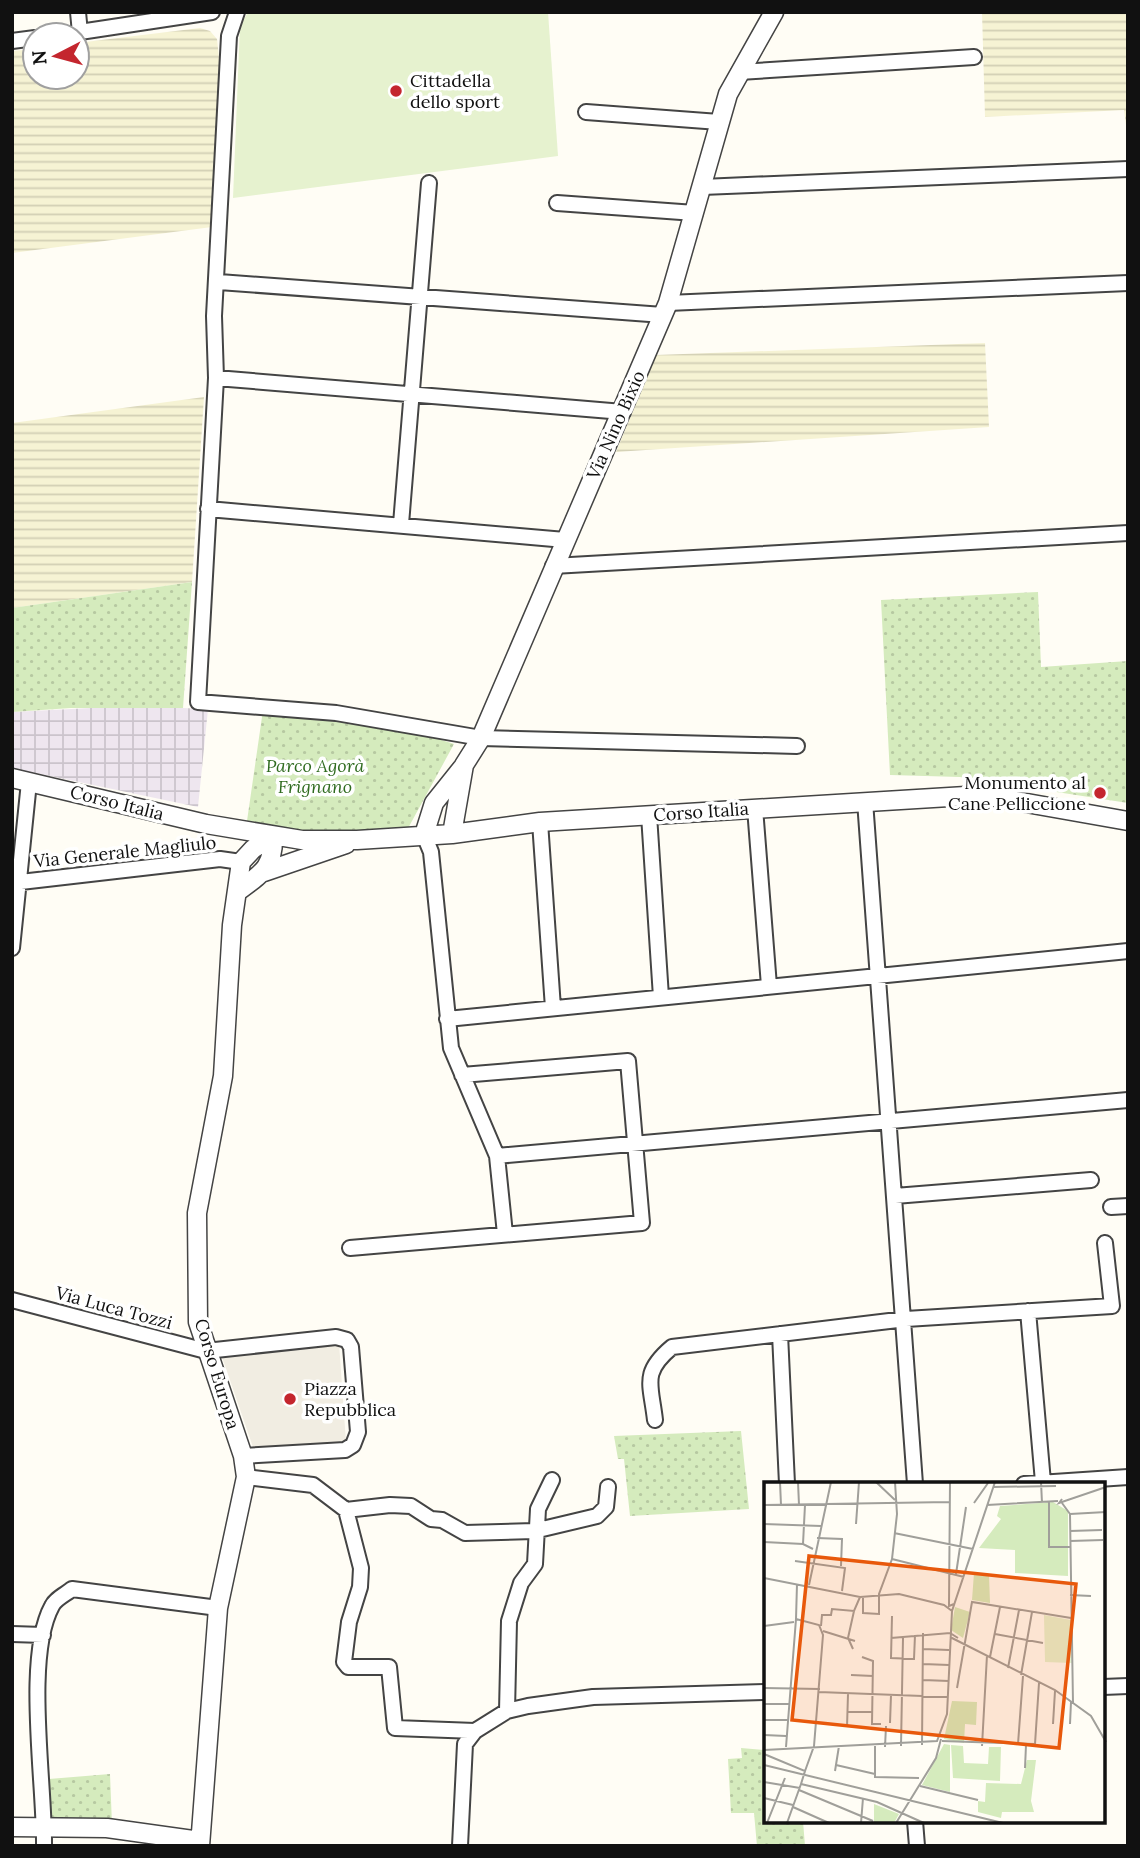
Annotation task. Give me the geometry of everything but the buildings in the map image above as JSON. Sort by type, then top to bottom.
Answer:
[{"type":"street","points":[[91,31],[212,12]]},
{"type":"street","points":[[237,12],[229,36],[219,282],[214,316],[216,378],[198,702],[335,713],[481,738],[797,746]]},
{"type":"street","name":"Via Nino Bixio","points":[[452,834],[464,765],[481,738],[553,566],[623,412],[665,309],[695,213],[719,122],[739,72],[774,12]]},
{"type":"street","points":[[739,72],[974,57]]},
{"type":"street","points":[[586,112],[719,122]]},
{"type":"street","points":[[702,187],[1128,169]]},
{"type":"street","points":[[401,524],[429,183]]},
{"type":"street","points":[[557,203],[695,213]]},
{"type":"street","points":[[219,282],[665,309],[1128,283]]},
{"type":"street","points":[[216,378],[623,412]]},
{"type":"street","points":[[208,509],[565,540]]},
{"type":"street","points":[[553,566],[1128,533]]},
{"type":"street","points":[[464,765],[434,803],[424,835],[431,852],[451,1048],[497,1156],[505,1234]]},
{"type":"street","points":[[12,948],[21,780]]},
{"type":"street","name":"Corso Italia","points":[[21,780],[222,827],[273,836],[356,841],[452,834],[540,822],[982,795],[1128,821]]},
{"type":"street","points":[[865,801],[906,1319],[915,1482]]},
{"type":"street","points":[[755,808],[769,986]]},
{"type":"street","points":[[649,815],[661,997]]},
{"type":"street","points":[[540,822],[553,1007]]},
{"type":"street","points":[[222,827],[235,844],[241,862],[237,892]]},
{"type":"street","points":[[241,862],[253,849],[273,836]]},
{"type":"street","points":[[264,872],[274,855],[273,836]]},
{"type":"street","points":[[237,892],[264,872],[356,841]]},
{"type":"street","name":"Via Generale Magliulo","points":[[16,883],[220,859],[241,862]]},
{"type":"street","name":"Corso Europa","points":[[200,1843],[218,1608],[246,1477],[243,1456],[198,1322],[197,1213],[223,1076],[237,892]]},
{"type":"street","points":[[447,1018],[1128,951]]},
{"type":"street","points":[[350,1248],[642,1223],[628,1061],[462,1075]]},
{"type":"street","points":[[497,1156],[637,1146],[889,1119],[1128,1100]]},
{"type":"street","points":[[895,1196],[1091,1180]]},
{"type":"street","points":[[1111,1207],[1128,1206]]},
{"type":"street","points":[[655,1420],[650,1375],[655,1361],[672,1347],[906,1319],[1112,1306],[1105,1243]]},
{"type":"street","name":"Via Luca Tozzi","points":[[12,1300],[206,1351]]},
{"type":"street","points":[[1028,1311],[1043,1482],[1128,1476]]},
{"type":"street","points":[[780,1334],[787,1482]]},
{"type":"street","points":[[206,1351],[336,1337],[344,1338],[349,1343],[358,1432],[353,1445],[345,1450],[243,1456]]},
{"type":"street","points":[[246,1477],[313,1485],[346,1510],[361,1568],[360,1587],[349,1622],[344,1662],[348,1667],[389,1667],[396,1728],[475,1731]]},
{"type":"street","points":[[507,1710],[509,1621],[521,1583],[536,1564],[534,1531],[538,1509],[552,1480]]},
{"type":"street","points":[[346,1510],[390,1504],[411,1506],[431,1519],[442,1520],[466,1533],[534,1531],[597,1516],[606,1507],[608,1487]]},
{"type":"street","points":[[44,1846],[38,1689],[43,1635],[52,1604],[72,1589],[218,1608]]},
{"type":"street","points":[[12,1634],[43,1635]]},
{"type":"street","points":[[1105,1687],[1128,1686]]},
{"type":"street","points":[[460,1846],[465,1744],[475,1731],[507,1710],[593,1697],[764,1692]]},
{"type":"street","points":[[915,1823],[917,1846]]},
{"type":"street","points":[[12,1827],[107,1828],[200,1843]]},
{"type":"shaded area","points":[[982,12],[1128,12],[1128,140],[1124,110],[985,117]]},
{"type":"shaded area","points":[[200,28],[210,31],[217,39],[220,67],[212,227],[12,253],[12,51],[21,50],[21,91],[91,91],[91,41]]},
{"type":"shaded area","points":[[985,343],[989,427],[616,452],[656,355]]},
{"type":"shaded area","points":[[204,397],[192,582],[12,608],[12,423]]},
{"type":"shaded area","points":[[130,706],[208,709],[198,807],[12,768],[12,712]]},
{"type":"shaded area","name":"Piazza Repubblica","points":[[339,1343],[346,1442],[254,1450],[222,1357]]},
{"type":"green space","name":"Cittadella dello sport","points":[[248,12],[548,12],[558,156],[233,198],[240,26]]},
{"type":"green space","points":[[192,582],[183,708],[71,708],[12,712],[12,608]]},
{"type":"green space","points":[[1038,592],[1041,667],[1128,661],[1128,803],[960,777],[890,775],[881,600]]},
{"type":"green space","name":"Parco Agorà Frignano","points":[[263,710],[432,737],[454,744],[406,832],[250,832],[247,821]]},
{"type":"green space","points":[[741,1431],[749,1509],[630,1516],[624,1459],[618,1459],[614,1436]]},
{"type":"green space","points":[[741,1748],[764,1750],[764,1823],[803,1823],[805,1846],[757,1846],[754,1813],[731,1813],[728,1759],[742,1758]]},
{"type":"green space","points":[[110,1774],[112,1825],[51,1817],[49,1779]]},
{"type":"place","name":"Cittadella dello sport","points":[[396,91]]},
{"type":"place","name":"Monumento al Cane Pelliccione","points":[[1100,793]]},
{"type":"place","name":"Piazza Repubblica","points":[[290,1399]]}]
